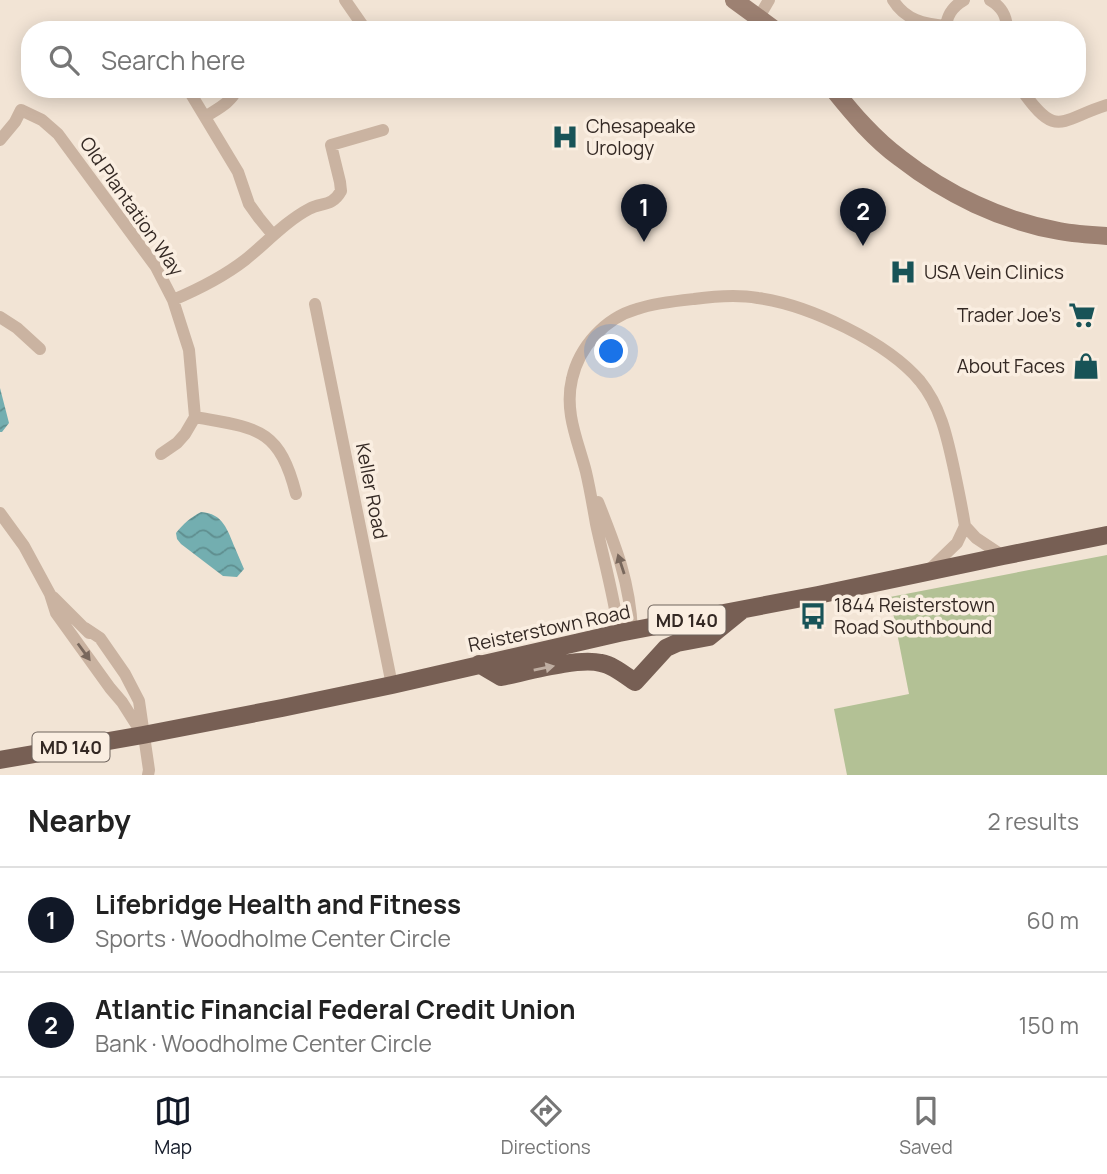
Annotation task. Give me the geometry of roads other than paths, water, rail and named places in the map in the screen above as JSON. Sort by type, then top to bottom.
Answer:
[{"type":"main road","name":"Reisterstown Road","points":[[0,760],[143,735],[392,685],[625,632],[1107,535]]},
{"type":"main road","points":[[479,664],[501,677],[575,662],[600,662],[635,682],[666,648],[677,643],[709,637],[743,609]]},
{"type":"street","points":[[345,0],[360,21]]},
{"type":"street","points":[[734,0],[764,21]]},
{"type":"street","points":[[759,17],[769,0]]},
{"type":"street","points":[[893,0],[899,10],[922,21]]},
{"type":"street","points":[[948,21],[953,9],[964,0]]},
{"type":"street","points":[[990,0],[998,5],[1005,21]]},
{"type":"street","points":[[193,98],[238,172],[249,204],[273,236]]},
{"type":"street","points":[[205,117],[232,98]]},
{"type":"street","points":[[840,98],[860,122],[899,158],[960,197],[1031,225],[1107,236]]},
{"type":"street","points":[[1027,98],[1036,110],[1055,122],[1072,120],[1107,105]]},
{"type":"street","name":"Old Plantation Way","points":[[0,140],[21,110],[42,120],[58,134],[156,267],[173,300],[189,350],[195,418]]},
{"type":"street","points":[[173,300],[218,279],[310,209],[337,198],[341,191],[340,182],[331,145],[383,130]]},
{"type":"street","points":[[625,632],[613,598],[586,472],[569,412],[570,389],[576,364],[597,334],[619,316],[636,309],[674,301],[707,297],[757,298],[802,309],[849,329],[896,359],[920,382],[935,403],[946,432],[965,526],[976,538],[1003,555]]},
{"type":"street","name":"Keller Road","points":[[314,304],[392,685]]},
{"type":"street","points":[[0,317],[40,349]]},
{"type":"street","points":[[161,454],[185,435],[195,418],[246,427],[267,438],[282,454],[296,494]]},
{"type":"street","points":[[0,513],[24,546],[50,594],[56,614],[122,702],[143,735]]},
{"type":"street","points":[[928,571],[957,543],[965,526]]},
{"type":"street","points":[[50,594],[85,628],[139,701]]},
{"type":"street","points":[[85,628],[100,638],[125,674],[139,701],[148,775]]},
{"type":"water","points":[[0,388],[9,423],[2,432],[0,432]]},
{"type":"water","points":[[201,512],[220,519],[227,529],[244,569],[237,577],[223,576],[177,539],[176,533]]},
{"type":"place","name":"Chesapeake Urology","points":[[565,137]]},
{"type":"place","name":"Lifebridge Health and Fitness","points":[[644,242]]},
{"type":"place","name":"Atlantic Financial Federal Credit Union","points":[[863,246]]},
{"type":"place","name":"USA Vein Clinics","points":[[903,272]]},
{"type":"place","name":"Trader Joe's","points":[[1082,315]]},
{"type":"place","name":"About Faces","points":[[1086,366]]},
{"type":"place","name":"1844 Reisterstown Road Southbound","points":[[813,616]]}]
